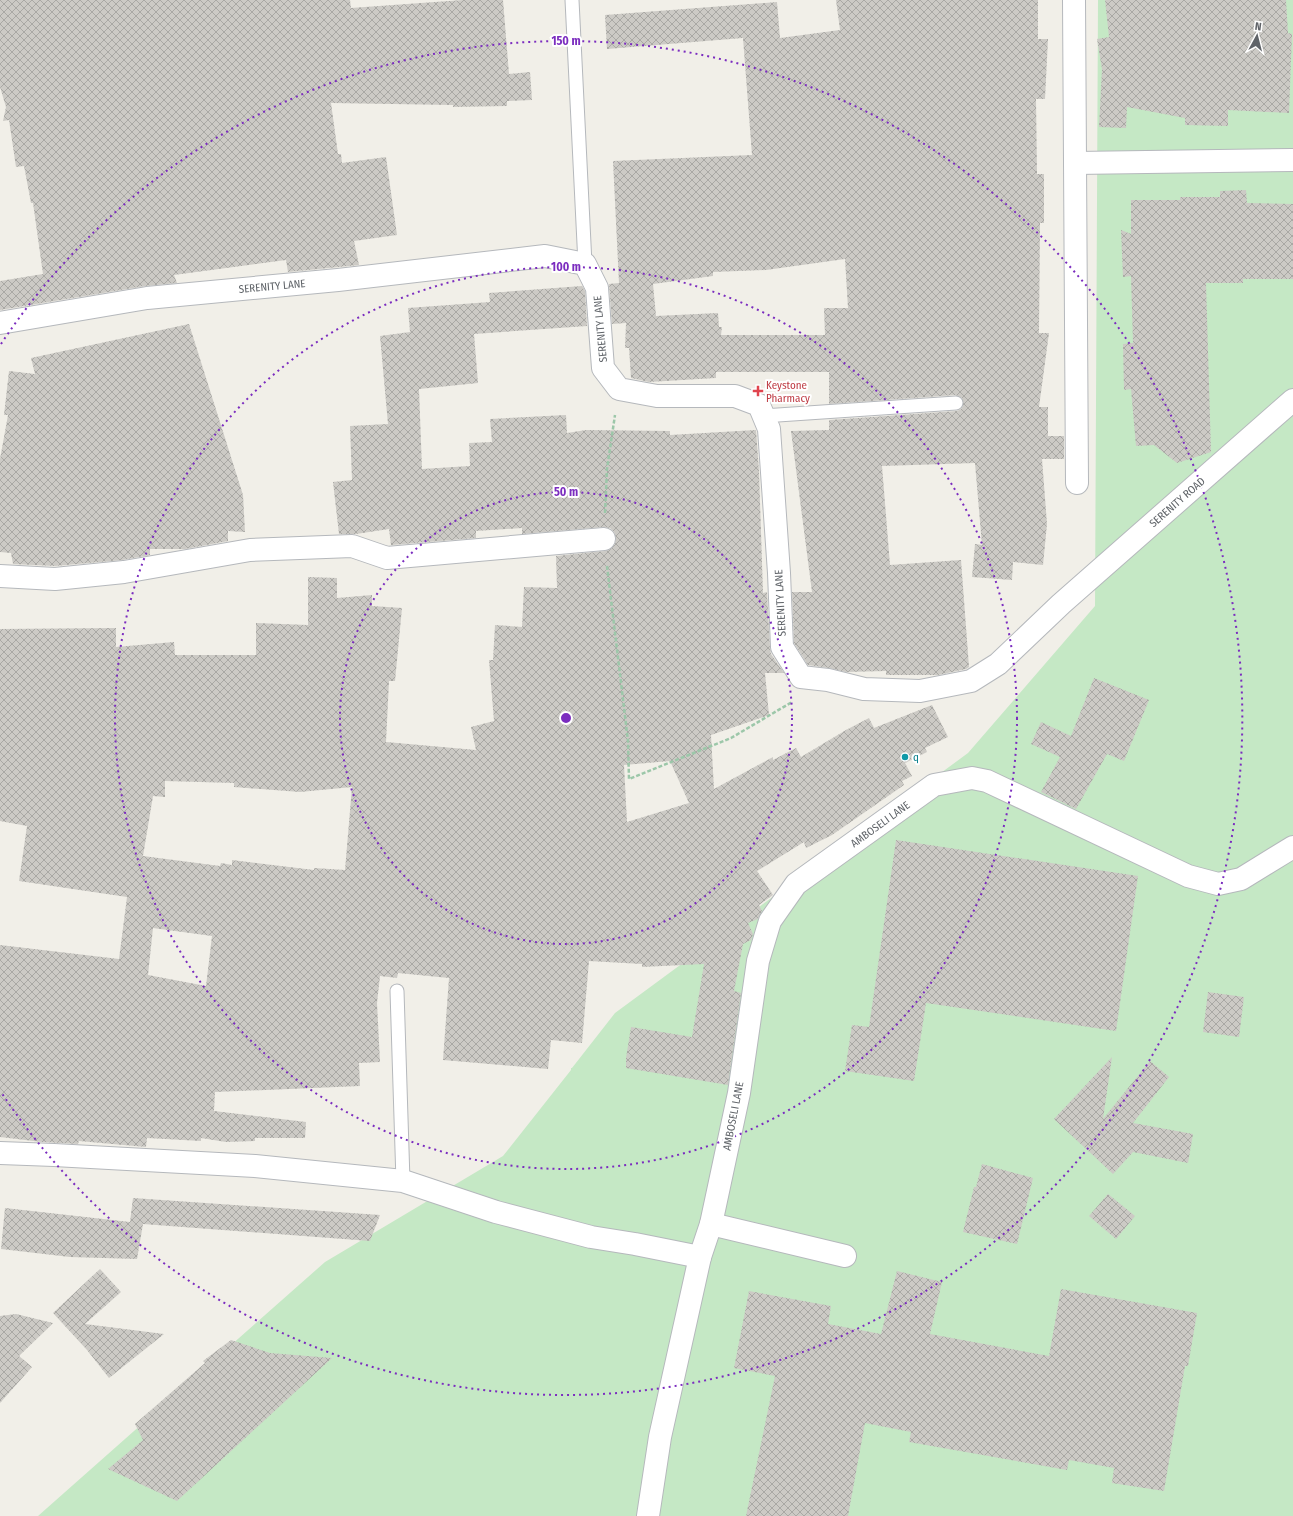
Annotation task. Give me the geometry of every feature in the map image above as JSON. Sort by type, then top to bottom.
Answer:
[{"type":"street","points":[[1074,0],[1078,483]]},
{"type":"street","points":[[1075,163],[1292,160]]},
{"type":"street","name":"SERENITY LANE","points":[[0,324],[147,298],[338,280],[545,256],[585,264],[597,288],[603,368],[619,389],[658,396],[735,396],[759,404],[769,429],[779,573],[782,647],[801,677],[828,680],[864,688],[920,691],[948,687],[971,681],[998,664],[1061,604]]},
{"type":"street","name":"SERENITY ROAD","points":[[1061,604],[1293,400]]},
{"type":"street","points":[[0,576],[55,579],[78,577],[124,572],[250,550],[352,546],[387,558],[604,539]]},
{"type":"street","name":"AMBOSELI LANE","points":[[648,1516],[660,1437],[700,1256],[711,1224],[739,1093],[758,961],[770,921],[796,884],[934,785],[972,778],[987,780],[1188,876],[1218,884],[1241,879],[1293,847]]},
{"type":"street","points":[[0,1153],[255,1166],[403,1181],[496,1212],[591,1237],[700,1256]]},
{"type":"street","points":[[711,1224],[845,1256]]},
{"type":"lane","points":[[572,0],[585,264]]},
{"type":"lane","points":[[763,416],[956,403]]},
{"type":"lane","points":[[397,991],[403,1181]]},
{"type":"path","points":[[619,389],[607,469],[604,539],[628,741],[629,779],[731,738],[828,680]]},
{"type":"green space","points":[[1098,0],[1293,0],[1293,1516],[38,1516],[325,1262],[503,1156],[615,1013],[968,753],[1095,606]]},
{"type":"building","points":[[0,0],[350,0],[351,8],[463,0],[503,0],[509,74],[530,72],[532,100],[507,101],[507,106],[453,107],[453,105],[331,103],[338,154],[341,154],[342,163],[386,157],[397,235],[354,241],[359,265],[288,272],[286,260],[174,275],[177,283],[145,286],[0,310],[0,281],[43,274],[33,203],[31,203],[24,166],[16,167],[9,120],[3,121],[6,107],[0,87]]},
{"type":"building","points":[[836,0],[1038,0],[1038,39],[1048,39],[1045,99],[1036,99],[1037,174],[1044,174],[1044,223],[1040,223],[1039,333],[1049,333],[1039,407],[1048,407],[1048,436],[1064,436],[1064,459],[1042,459],[1047,524],[1043,565],[1013,562],[1012,580],[972,577],[975,544],[982,545],[975,463],[882,466],[890,565],[961,560],[969,667],[938,675],[886,675],[886,671],[846,672],[808,665],[794,643],[792,592],[812,592],[791,431],[829,430],[829,420],[957,411],[963,406],[962,398],[955,395],[829,404],[829,372],[716,372],[716,378],[649,382],[631,378],[629,348],[625,348],[626,323],[612,324],[609,284],[619,283],[613,161],[752,155],[743,38],[607,49],[605,15],[777,2],[780,38],[840,30]],"holes":[[[845,259],[848,308],[824,308],[825,335],[721,335],[722,327],[719,327],[718,313],[656,316],[653,284],[713,276],[713,272],[766,270]]]},
{"type":"building","points":[[1105,0],[1286,0],[1288,33],[1292,34],[1289,113],[1228,110],[1228,126],[1185,125],[1185,118],[1127,107],[1126,128],[1099,127],[1102,69],[1097,39],[1109,37]]},
{"type":"building","points":[[1246,190],[1247,203],[1293,204],[1293,279],[1243,279],[1243,283],[1206,283],[1211,452],[1177,463],[1154,445],[1136,446],[1131,389],[1124,390],[1123,344],[1133,343],[1131,276],[1123,277],[1121,230],[1131,234],[1131,200],[1180,200],[1180,197],[1220,197],[1220,191]]},
{"type":"building","points":[[582,286],[585,291],[587,326],[474,334],[478,383],[419,389],[422,469],[470,466],[469,443],[492,442],[490,419],[566,415],[567,433],[586,430],[670,431],[670,435],[756,430],[759,471],[763,593],[767,592],[771,654],[784,673],[765,673],[769,715],[711,735],[714,789],[773,757],[773,760],[796,748],[801,757],[869,718],[874,728],[932,705],[948,737],[925,748],[927,752],[905,763],[912,776],[902,781],[904,785],[832,835],[806,848],[804,842],[757,871],[773,895],[759,905],[762,911],[758,919],[748,923],[753,934],[751,940],[743,944],[734,991],[741,993],[728,1085],[626,1068],[626,1058],[631,1027],[692,1037],[704,964],[642,967],[642,964],[589,961],[582,1043],[551,1040],[548,1069],[443,1060],[449,978],[398,973],[397,978],[380,976],[377,1003],[380,1062],[359,1063],[360,1086],[215,1092],[214,1111],[306,1122],[305,1138],[255,1138],[255,1141],[226,1142],[201,1138],[201,1141],[147,1138],[146,1147],[79,1141],[78,1144],[42,1142],[0,1137],[0,945],[119,959],[127,897],[19,881],[27,826],[0,821],[0,629],[116,628],[116,647],[174,642],[175,655],[256,655],[256,623],[308,625],[308,577],[337,578],[337,598],[372,595],[372,606],[402,608],[395,681],[389,681],[386,742],[476,750],[471,727],[494,721],[489,660],[493,660],[495,625],[522,627],[524,587],[557,588],[556,556],[605,551],[611,549],[615,544],[616,538],[614,532],[610,528],[603,527],[522,534],[522,528],[476,531],[476,538],[391,545],[389,529],[356,534],[339,534],[333,482],[352,480],[350,426],[388,424],[380,336],[410,332],[408,308],[490,302],[489,293]],"holes":[[[670,761],[689,803],[627,822],[624,765]],[[165,781],[234,783],[234,787],[300,792],[352,787],[345,870],[314,868],[314,870],[232,860],[232,865],[221,863],[220,866],[143,856],[153,796],[165,797]],[[153,928],[212,936],[206,986],[148,975]]]},
{"type":"building","points":[[189,324],[243,495],[245,532],[228,531],[228,541],[185,549],[150,549],[150,555],[122,560],[55,566],[13,564],[11,553],[0,552],[0,459],[8,415],[4,415],[9,371],[35,374],[31,358]]},
{"type":"building","points":[[1094,678],[1149,700],[1124,761],[1107,754],[1076,809],[1041,792],[1060,757],[1031,744],[1041,722],[1071,736]]},
{"type":"building","points":[[896,840],[1138,876],[1116,1031],[926,1003],[914,1081],[845,1071],[852,1025],[869,1027]]},
{"type":"building","points":[[1208,992],[1244,997],[1239,1037],[1203,1032]]},
{"type":"building","points":[[1112,1057],[1103,1119],[1150,1061],[1169,1077],[1133,1123],[1193,1134],[1188,1163],[1133,1152],[1113,1174],[1054,1119]]},
{"type":"building","points":[[982,1164],[1033,1178],[1017,1244],[963,1232],[974,1187],[976,1187]]},
{"type":"building","points":[[1108,1194],[1135,1216],[1116,1239],[1089,1216]]},
{"type":"building","points":[[133,1198],[380,1215],[370,1241],[143,1224],[137,1259],[70,1257],[1,1249],[5,1208],[130,1222]]},
{"type":"building","points":[[100,1269],[121,1292],[85,1324],[164,1334],[109,1378],[87,1350],[53,1313]]},
{"type":"building","points":[[897,1271],[942,1282],[930,1334],[1049,1356],[1061,1289],[1197,1313],[1188,1366],[1185,1366],[1164,1491],[1112,1483],[1114,1468],[1069,1460],[1067,1470],[909,1442],[911,1432],[865,1423],[848,1516],[746,1516],[775,1376],[734,1368],[749,1291],[831,1306],[828,1324],[881,1334]]},
{"type":"building","points":[[16,1314],[53,1323],[19,1356],[32,1367],[0,1403],[0,1316]]},
{"type":"building","points":[[231,1340],[270,1353],[332,1358],[177,1501],[108,1469],[143,1440],[135,1424],[205,1363],[203,1361]]},
{"type":"place","name":"Keystone Pharmacy","points":[[758,391]]},
{"type":"place","name":"q","points":[[905,757]]}]
